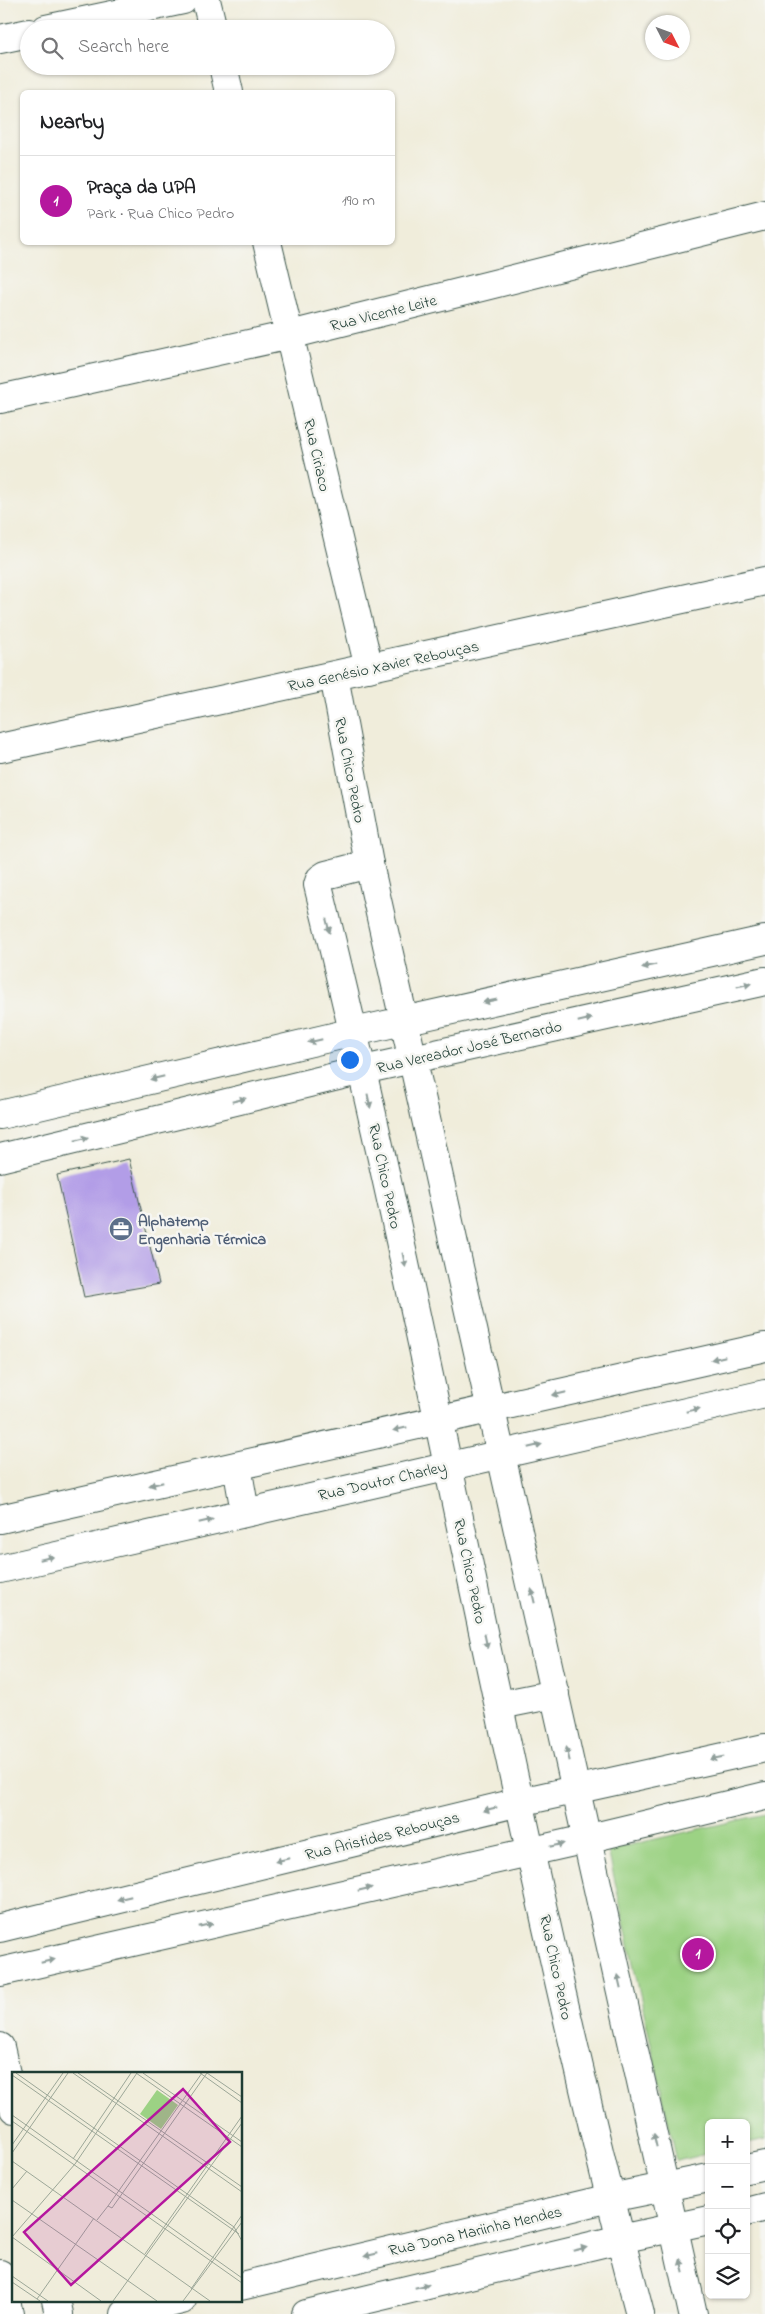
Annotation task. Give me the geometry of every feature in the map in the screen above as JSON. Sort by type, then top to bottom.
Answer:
[{"type":"street","points":[[89,20],[184,0]]},
{"type":"street","points":[[206,0],[211,20]]},
{"type":"street","points":[[0,39],[20,35]]},
{"type":"street","points":[[225,75],[229,90]]},
{"type":"street","name":"Rua Vicente Leite","points":[[0,398],[290,335],[765,216]]},
{"type":"street","name":"Rua Ciriaco","points":[[268,245],[369,668]]},
{"type":"street","name":"Rua Genésio Xavier Rebouças","points":[[0,748],[765,581]]},
{"type":"street","name":"Rua Chico Pedro","points":[[334,676],[369,864],[693,2314]]},
{"type":"street","name":"Rua Chico Pedro","points":[[369,864],[326,875],[320,878],[318,884],[363,1070],[520,1802],[610,2198],[640,2314]]},
{"type":"street","points":[[0,1114],[404,1020],[765,940]]},
{"type":"street","points":[[681,959],[687,997]]},
{"type":"street","name":"Rua Vereador José Bernardo","points":[[0,1158],[363,1070],[765,981]]},
{"type":"street","points":[[129,1084],[138,1125]]},
{"type":"street","points":[[44,1104],[54,1145]]},
{"type":"street","points":[[0,1519],[765,1347]]},
{"type":"street","name":"Rua Doutor Charley","points":[[0,1569],[765,1394]]},
{"type":"street","points":[[237,1466],[245,1512]]},
{"type":"street","points":[[500,1705],[555,1694]]},
{"type":"street","name":"Rua Aristides Rebouças","points":[[0,1928],[520,1802],[765,1748]]},
{"type":"street","points":[[0,1972],[586,1839],[765,1796]]},
{"type":"street","points":[[0,2047],[12,2100]]},
{"type":"street","points":[[750,2168],[765,2165]]},
{"type":"street","name":"Rua Dona Mariinha Mendes","points":[[242,2286],[610,2198],[705,2179]]},
{"type":"street","points":[[750,2211],[765,2207]]},
{"type":"street","points":[[306,2314],[620,2239],[705,2221]]},
{"type":"street","points":[[0,2274],[9,2314]]},
{"type":"street","points":[[124,2314],[174,2302]]},
{"type":"green space","points":[[765,1814],[765,2140],[750,2143],[750,2119],[705,2119],[705,2154],[677,2161],[608,1850]]},
{"type":"building","points":[[129,1159],[159,1284],[84,1297],[57,1175]]},
{"type":"place","name":"Alphatemp Engenharia Térmica","points":[[121,1229]]},
{"type":"place","name":"Praça da UPA","points":[[698,1954]]}]
